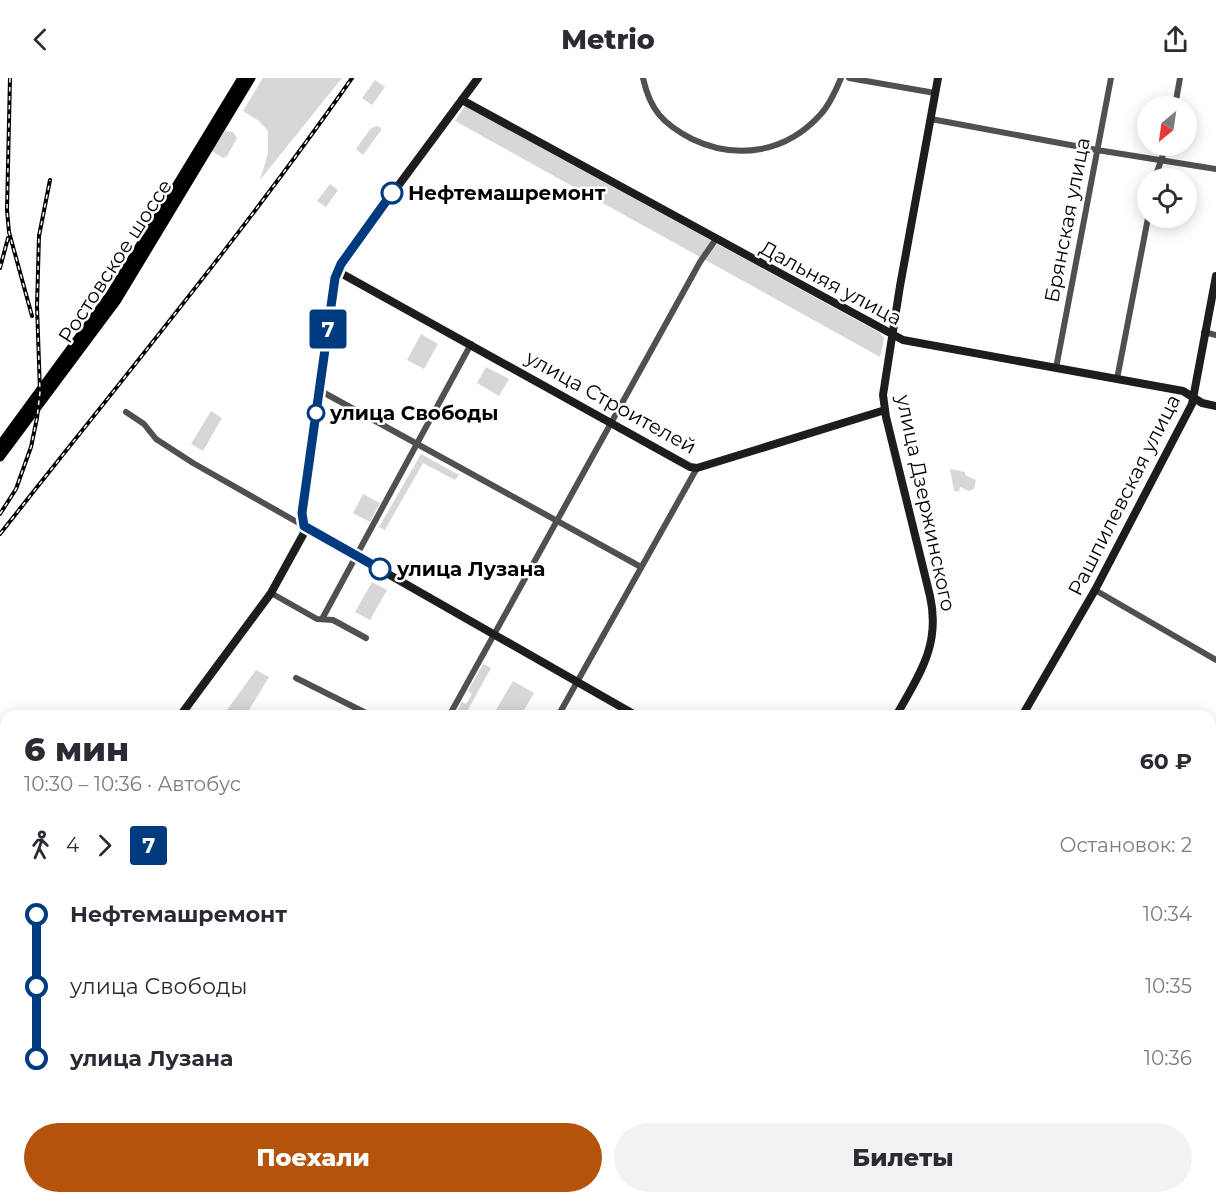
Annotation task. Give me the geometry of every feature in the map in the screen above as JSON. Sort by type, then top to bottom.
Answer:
[{"type":"main road","name":"Ростовское шоссе","points":[[0,457],[117,300],[242,78]]},
{"type":"main road","name":"Ростовское шоссе","points":[[0,445],[111,295],[251,78]]},
{"type":"street","points":[[184,710],[271,593],[304,532],[302,513],[337,271],[478,78]]},
{"type":"street","points":[[643,78],[650,103],[658,116],[671,126],[713,147],[752,152],[784,142],[804,129],[822,113],[842,78]]},
{"type":"street","points":[[849,78],[935,93]]},
{"type":"street","name":"улица Дзержинского","points":[[899,710],[925,662],[932,641],[934,623],[930,596],[885,411],[884,386],[938,78]]},
{"type":"street","name":"Брянская улица","points":[[1056,368],[1111,78]]},
{"type":"street","points":[[1177,96],[1180,78]]},
{"type":"street","name":"Дальняя улица","points":[[462,100],[892,336],[903,340],[1184,391],[1202,403],[1216,406]]},
{"type":"street","points":[[931,119],[1216,169]]},
{"type":"street","points":[[1158,168],[1162,156]]},
{"type":"street","points":[[1118,379],[1146,228]]},
{"type":"street","points":[[452,710],[700,262],[716,239]]},
{"type":"street","name":"улица Строителей","points":[[337,271],[697,468],[885,411]]},
{"type":"street","name":"Рашпилевская улица","points":[[1025,710],[1095,590],[1194,398],[1204,332],[1216,281]]},
{"type":"street","points":[[1204,332],[1216,335]]},
{"type":"street","points":[[321,619],[471,344]]},
{"type":"street","points":[[319,390],[641,567]]},
{"type":"street","points":[[126,412],[144,424],[156,439],[193,463],[626,710]]},
{"type":"street","points":[[561,710],[697,468]]},
{"type":"street","points":[[1095,590],[1216,660]]},
{"type":"street","points":[[271,593],[317,619],[333,620],[366,638]]},
{"type":"street","points":[[296,678],[360,710]]},
{"type":"shaded area","points":[[263,78],[342,78],[260,180],[268,153],[268,131],[259,121],[243,111]]},
{"type":"shaded area","points":[[375,80],[385,87],[372,105],[362,98]]},
{"type":"shaded area","points":[[465,106],[880,333],[884,338],[880,357],[455,121]]},
{"type":"shaded area","points":[[378,126],[382,129],[363,155],[356,149],[371,128]]},
{"type":"shaded area","points":[[225,131],[233,132],[237,138],[227,156],[223,158],[212,151]]},
{"type":"shaded area","points":[[330,184],[338,190],[326,207],[317,201]]},
{"type":"shaded area","points":[[421,334],[438,344],[424,369],[407,360]]},
{"type":"shaded area","points":[[486,367],[509,379],[499,396],[477,383]]},
{"type":"shaded area","points":[[211,411],[222,418],[203,451],[191,444]]},
{"type":"shaded area","points":[[421,454],[459,475],[455,480],[423,463],[385,530],[379,527]]},
{"type":"shaded area","points":[[950,469],[965,472],[965,475],[976,480],[974,489],[969,491],[960,487],[959,492],[954,491]]},
{"type":"shaded area","points":[[363,494],[380,503],[370,522],[353,513]]},
{"type":"shaded area","points":[[372,582],[387,590],[370,620],[355,612]]},
{"type":"shaded area","points":[[483,664],[491,668],[468,710],[458,710],[462,702],[466,704],[472,694],[468,691]]},
{"type":"shaded area","points":[[256,670],[269,677],[249,710],[227,710]]},
{"type":"shaded area","points":[[513,681],[534,693],[524,710],[496,710]]},
{"type":"railway","points":[[10,78],[7,210],[9,232],[32,316]]},
{"type":"railway","points":[[0,534],[224,251],[352,78]]},
{"type":"railway","points":[[0,514],[16,489],[31,447],[37,418],[40,392],[37,306],[39,236],[50,180]]},
{"type":"railway","points":[[0,268],[8,238]]},
{"type":"bus line","name":"7","points":[[380,569],[304,526],[302,513],[335,278],[341,264],[392,193]]},
{"type":"place","name":"Нефтемашремонт","points":[[392,193]]},
{"type":"place","name":"улица Свободы","points":[[316,413]]},
{"type":"place","name":"улица Лузана","points":[[380,569]]}]
